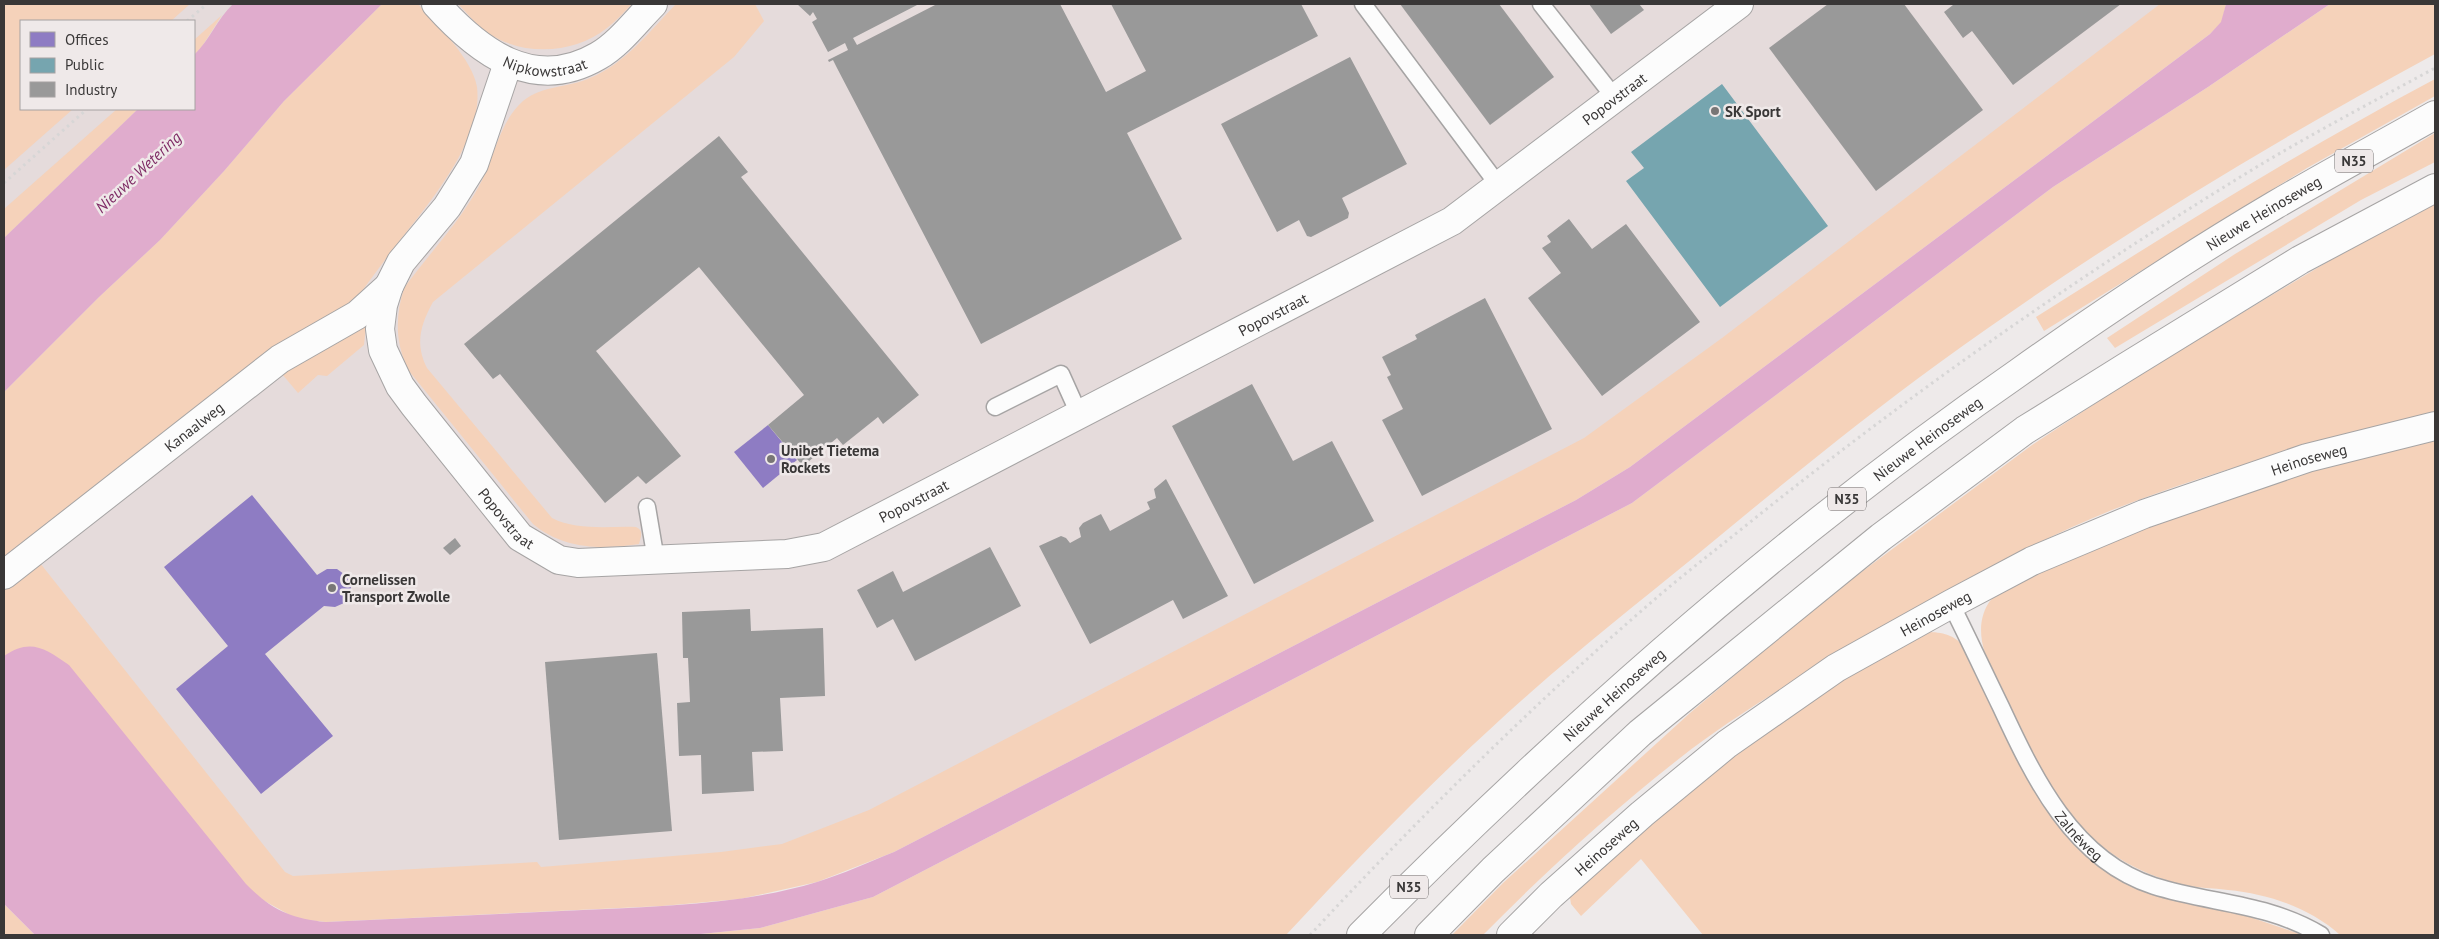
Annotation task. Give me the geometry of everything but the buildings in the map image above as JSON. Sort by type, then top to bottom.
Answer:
[{"type":"main road","name":"Nipkowstraat","points":[[437,5],[474,42],[508,63],[531,69],[555,70],[598,56],[616,42],[653,4]]},
{"type":"main road","name":"Popovstraat","points":[[508,63],[474,164],[447,207],[401,262],[389,286],[383,305],[380,329],[383,350],[391,370],[414,404],[520,536],[559,560],[578,563],[787,554],[824,547],[1452,221],[1740,4]]},
{"type":"main road","name":"Nieuwe Heinoseweg","points":[[1361,935],[1457,838],[1585,719],[1752,575],[1900,458],[2017,373],[2130,297],[2273,206],[2435,115]]},
{"type":"main road","points":[[1429,935],[1493,870],[1640,733],[1768,627],[2025,430],[2300,260],[2435,188]]},
{"type":"main road","name":"Kanaalweg","points":[[4,575],[280,359],[357,315],[389,286]]},
{"type":"main road","name":"Heinoseweg","points":[[1511,935],[1558,889],[1642,814],[1727,744],[1836,668],[1952,604],[2032,561],[2144,514],[2307,458],[2435,426]]},
{"type":"lane","points":[[1363,4],[1498,186]]},
{"type":"lane","points":[[1541,4],[1615,98]]},
{"type":"lane","points":[[995,407],[1060,374],[1079,414]]},
{"type":"lane","points":[[647,507],[656,560]]},
{"type":"lane","name":"Zalnéweg","points":[[1952,604],[2028,764],[2050,800],[2071,828],[2091,849],[2120,869],[2152,885],[2183,894],[2259,908],[2297,922],[2321,935]]},
{"type":"path","points":[[188,20],[207,4]]},
{"type":"path","points":[[2258,166],[2435,68]]},
{"type":"path","points":[[4,183],[86,110]]},
{"type":"shaded area","points":[[4,4],[2193,4],[1480,517],[817,850],[284,894],[4,534]]},
{"type":"shaded area","points":[[4,4],[190,4],[172,20],[20,20],[20,110],[72,110],[4,170]]},
{"type":"shaded area","points":[[382,4],[418,4],[462,54],[469,65],[477,87],[477,108],[471,131],[461,153],[434,197],[350,307],[4,562],[4,392],[99,297],[160,240],[224,171],[284,101]]},
{"type":"shaded area","points":[[458,4],[632,4],[594,37],[564,47],[533,49],[502,41],[488,33]]},
{"type":"shaded area","points":[[676,4],[755,4],[764,21],[734,57],[433,302],[422,327],[420,343],[427,368],[552,518],[572,525],[636,527],[641,532],[639,544],[611,547],[583,546],[557,539],[533,524],[409,371],[404,361],[399,340],[399,310],[404,288],[470,201],[484,177],[502,131],[523,101],[547,89],[582,81],[603,72],[637,46]]},
{"type":"shaded area","points":[[2160,4],[2226,4],[2222,22],[2210,34],[1630,467],[1576,500],[894,852],[817,882],[740,899],[662,906],[326,922],[297,919],[259,898],[4,656],[4,585],[281,368],[366,325],[364,345],[327,376],[318,375],[298,393],[282,374],[40,563],[285,872],[293,876],[537,862],[541,867],[721,852],[782,844],[869,810],[1584,438],[1722,338]]},
{"type":"shaded area","points":[[2330,4],[2435,4],[2435,54],[2244,162],[2120,239],[1939,363],[1877,410],[1784,483],[1530,693],[1405,811],[1286,935],[691,935],[760,928],[873,897],[1632,503],[2053,187],[2208,87]]},
{"type":"shaded area","points":[[222,15],[201,48],[195,54],[195,39]]},
{"type":"shaded area","points":[[2435,79],[2435,96],[2307,168],[2044,331],[2036,317],[2283,164]]},
{"type":"shaded area","points":[[116,110],[137,110],[4,238],[4,209]]},
{"type":"shaded area","points":[[2435,133],[2435,162],[2361,200],[2115,348],[2107,338],[2235,254]]},
{"type":"shaded area","points":[[2435,204],[2435,412],[2353,433],[2191,481],[2081,523],[1992,566],[1876,632],[1727,724],[1680,758],[1604,821],[1530,888],[1483,935],[1452,935],[1503,883],[1690,713],[1828,597],[2032,445],[2140,374],[2329,261]]},
{"type":"shaded area","points":[[2435,436],[2435,935],[2340,935],[2316,917],[2288,904],[2259,895],[2189,886],[2166,880],[2133,866],[2099,844],[2068,811],[2043,774],[1993,675],[1983,646],[1981,632],[1982,618],[1988,604],[2008,586],[2041,569],[2219,499],[2300,471]]},
{"type":"shaded area","points":[[1920,632],[1943,634],[1952,637],[1962,644],[2050,814],[2159,895],[2241,914],[2303,935],[1703,935],[1641,859],[1581,916],[1571,904],[1569,891],[1726,759],[1833,684]]},
{"type":"shaded area","points":[[4,904],[35,935],[4,935]]},
{"type":"water","name":"Nieuwe Wetering","points":[[233,4],[382,4],[284,101],[224,171],[160,240],[99,297],[4,392],[4,238],[137,110],[195,110],[195,54],[205,43]]},
{"type":"water","points":[[2226,4],[2330,4],[2208,87],[2053,187],[1632,503],[873,897],[760,928],[691,935],[35,935],[4,904],[4,656],[22,647],[30,646],[45,650],[69,665],[255,893],[282,911],[302,918],[326,922],[701,903],[759,896],[788,890],[856,868],[894,852],[1576,500],[1630,467],[2210,34],[2221,22]]},
{"type":"place","name":"SK Sport","points":[[1715,111]]},
{"type":"place","name":"Unibet Tietema Rockets","points":[[771,459]]},
{"type":"place","name":"Cornelissen Transport Zwolle","points":[[332,588]]}]
